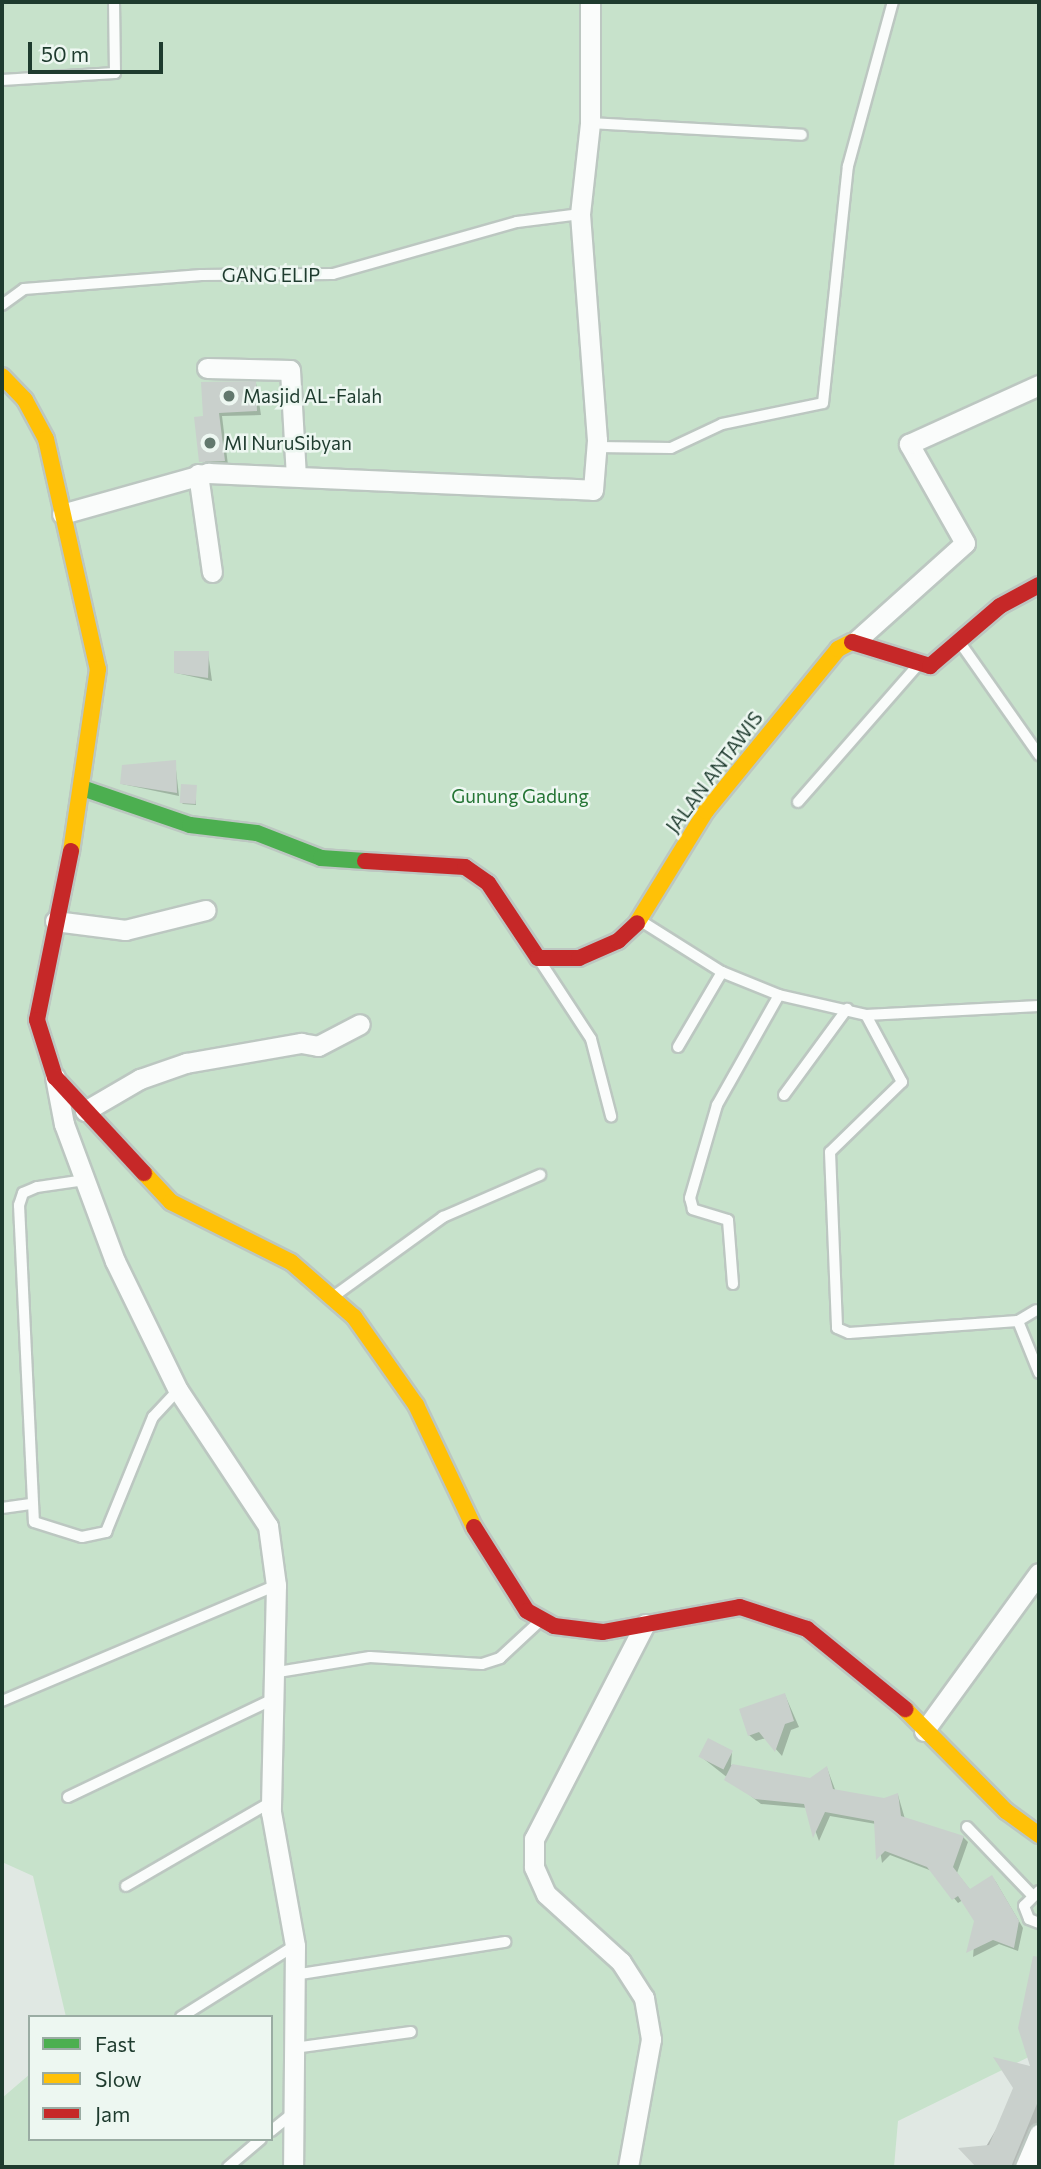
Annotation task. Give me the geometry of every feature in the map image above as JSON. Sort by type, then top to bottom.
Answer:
[{"type":"street","points":[[62,514],[198,474],[296,476],[583,494],[595,487],[597,447],[580,214],[590,123],[590,2]]},
{"type":"street","points":[[207,368],[290,370],[296,476]]},
{"type":"street","points":[[2,376],[25,400],[46,439],[98,669],[85,789],[55,920],[37,1020],[85,1181],[115,1261],[178,1390],[268,1526],[276,1585],[271,1673],[271,1802],[295,1946],[293,2167]]},
{"type":"street","points":[[1039,385],[909,444],[965,543],[858,640],[917,666],[936,664],[1000,606],[1039,585]]},
{"type":"street","points":[[198,474],[212,572]]},
{"type":"street","name":"JALAN ANTAWIS","points":[[538,958],[592,953],[641,920],[706,811],[838,649],[858,640]]},
{"type":"street","points":[[85,789],[190,825],[257,832],[321,858],[465,867],[488,883],[538,958]]},
{"type":"street","points":[[55,920],[125,930],[206,909]]},
{"type":"street","points":[[85,1111],[140,1079],[186,1063],[301,1043],[318,1046],[360,1024]]},
{"type":"street","points":[[55,1077],[171,1202],[291,1262],[333,1296],[416,1405],[482,1543],[520,1602],[541,1620],[589,1632],[722,1608],[757,1610],[807,1629],[882,1686],[924,1731],[1039,1835]]},
{"type":"street","points":[[924,1731],[1039,1573]]},
{"type":"street","points":[[628,2167],[651,2039],[644,1998],[621,1962],[546,1894],[534,1867],[534,1839],[645,1624]]},
{"type":"street","points":[[1025,2167],[1039,2134]]},
{"type":"lane","points":[[2,80],[115,73],[114,2]]},
{"type":"lane","points":[[597,447],[671,448],[722,425],[823,403],[849,166],[893,2]]},
{"type":"lane","points":[[590,123],[802,135]]},
{"type":"lane","name":"GANG ELIP","points":[[2,305],[24,289],[201,275],[332,274],[517,222],[580,214]]},
{"type":"lane","points":[[961,644],[1039,755]]},
{"type":"lane","points":[[797,802],[917,666]]},
{"type":"lane","points":[[641,920],[722,972],[779,995],[866,1015],[1039,1006]]},
{"type":"lane","points":[[538,958],[591,1039],[611,1116]]},
{"type":"lane","points":[[678,1046],[722,972]]},
{"type":"lane","points":[[733,1284],[728,1220],[693,1209],[690,1198],[717,1105],[779,995]]},
{"type":"lane","points":[[784,1095],[847,1009]]},
{"type":"lane","points":[[866,1015],[902,1082],[830,1152],[837,1328],[849,1333],[1018,1321],[1036,1310]]},
{"type":"lane","points":[[333,1296],[443,1217],[540,1175]]},
{"type":"lane","points":[[85,1181],[37,1187],[23,1193],[19,1205],[29,1504],[34,1522],[61,1533],[94,1538],[106,1532],[153,1417],[178,1390]]},
{"type":"lane","points":[[1018,1321],[1039,1373]]},
{"type":"lane","points":[[2,1508],[29,1504]]},
{"type":"lane","points":[[2,1701],[276,1585]]},
{"type":"lane","points":[[271,1673],[370,1657],[488,1663],[541,1620]]},
{"type":"lane","points":[[68,1797],[271,1700]]},
{"type":"lane","points":[[126,1885],[271,1802]]},
{"type":"lane","points":[[967,1827],[1037,1891],[1025,1912],[1039,1923]]},
{"type":"lane","points":[[294,1975],[505,1942]]},
{"type":"lane","points":[[184,2015],[295,1946]]},
{"type":"lane","points":[[294,2048],[411,2032]]},
{"type":"lane","points":[[273,2129],[293,2113]]},
{"type":"lane","points":[[228,2167],[259,2141]]},
{"type":"green space","name":"Gunung Gadung","points":[[2,2],[1039,2],[1039,2052],[898,2121],[894,2167],[2,2167],[2,2098],[28,2076],[28,2141],[273,2141],[273,2015],[66,2015],[33,1876],[2,1862]]},
{"type":"building","points":[[256,381],[257,411],[219,413],[225,461],[199,462],[194,417],[203,416],[201,382]]},
{"type":"building","points":[[174,651],[209,651],[208,678],[174,673]]},
{"type":"building","points":[[176,760],[177,793],[120,784],[122,765]]},
{"type":"building","points":[[181,784],[197,785],[196,804],[180,803]]},
{"type":"building","points":[[785,1693],[794,1721],[785,1724],[775,1752],[759,1732],[748,1736],[739,1709]]},
{"type":"building","points":[[708,1738],[733,1751],[723,1769],[698,1757]]},
{"type":"building","points":[[732,1764],[810,1778],[827,1766],[833,1789],[884,1798],[898,1793],[901,1816],[964,1836],[953,1867],[970,1889],[992,1875],[1019,1921],[1014,1948],[993,1940],[966,1953],[974,1921],[958,1896],[952,1900],[927,1867],[885,1851],[876,1860],[874,1821],[825,1812],[813,1838],[804,1804],[755,1799],[724,1780]]},
{"type":"building","points":[[1033,1956],[1039,1957],[1039,2099],[1011,2167],[976,2167],[958,2148],[989,2145],[1013,2088],[993,2057],[1030,2066],[1018,2028]]},
{"type":"traffic: fast","points":[[85,789],[190,825],[257,833],[321,858],[365,861]]},
{"type":"traffic: slow","points":[[2,376],[25,400],[46,439],[98,669],[71,851]]},
{"type":"traffic: slow","points":[[637,923],[706,811],[838,649],[852,642]]},
{"type":"traffic: slow","points":[[144,1173],[171,1202],[291,1262],[354,1317],[416,1405],[474,1527]]},
{"type":"traffic: slow","points":[[905,1709],[1006,1811],[1039,1835]]},
{"type":"traffic: jam","points":[[852,642],[930,666],[1000,606],[1039,585]]},
{"type":"traffic: jam","points":[[71,851],[37,1020],[55,1077],[144,1173]]},
{"type":"traffic: jam","points":[[365,861],[465,867],[488,883],[538,958],[579,958],[618,941],[637,923]]},
{"type":"traffic: jam","points":[[474,1527],[527,1611],[554,1626],[603,1632],[740,1607],[807,1629],[905,1709]]},
{"type":"place","name":"Masjid AL-Falah","points":[[229,396]]},
{"type":"place","name":"MI NuruSibyan","points":[[210,443]]}]
